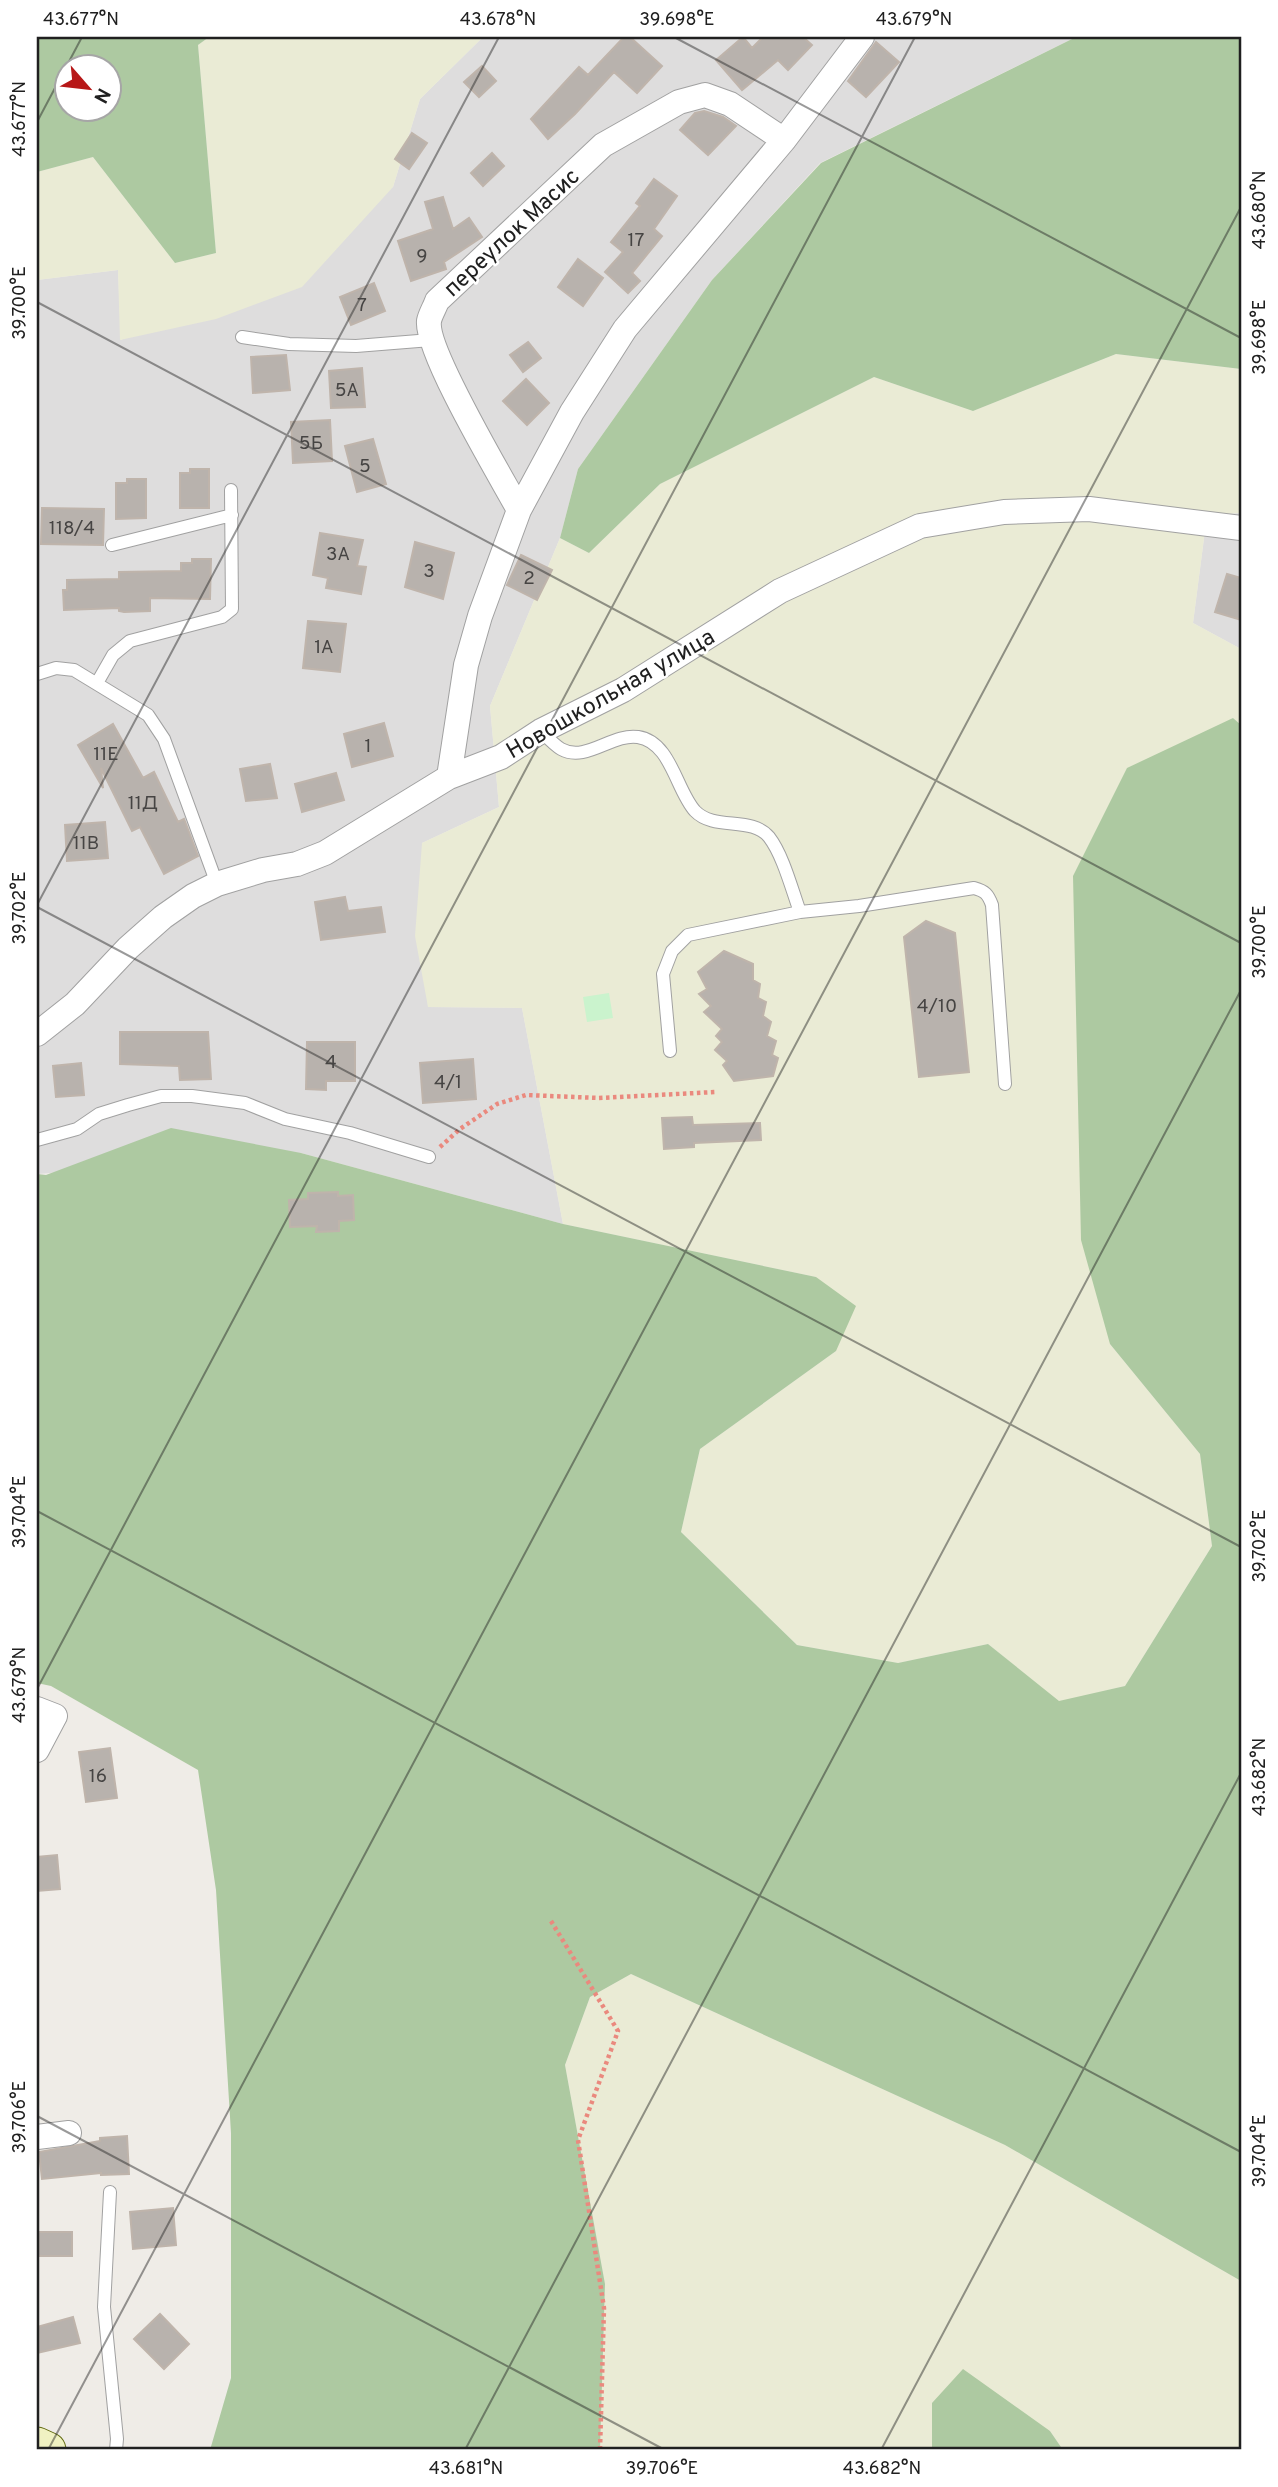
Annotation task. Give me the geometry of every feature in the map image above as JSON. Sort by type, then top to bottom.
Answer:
[{"type":"street","points":[[449,777],[467,665],[480,616],[519,510],[572,412],[625,329],[784,140],[862,37]]},
{"type":"street","name":"переулок Масис","points":[[431,340],[429,321],[437,301],[603,145],[679,103],[705,95],[730,104],[784,140]]},
{"type":"street","points":[[431,340],[455,392],[519,510]]},
{"type":"street","name":"Новошкольная улица","points":[[37,1034],[75,1004],[128,947],[193,896],[217,884],[263,870],[297,864],[325,853],[449,777],[501,757],[541,731],[623,690],[780,591],[920,526],[1004,512],[1089,509],[1241,528]]},
{"type":"street","points":[[37,1709],[55,1716],[37,1750]]},
{"type":"street","points":[[37,2137],[69,2133]]},
{"type":"street","points":[[37,2445],[48,2450]]},
{"type":"lane","points":[[242,337],[289,344],[356,346],[431,340]]},
{"type":"lane","points":[[97,683],[113,655],[130,641],[222,617],[232,609],[231,490]]},
{"type":"lane","points":[[112,545],[232,515]]},
{"type":"lane","points":[[37,674],[56,668],[74,670],[148,715],[164,738],[217,884]]},
{"type":"lane","points":[[541,731],[570,753],[581,752],[624,737],[640,737],[655,744],[697,814],[707,819],[761,830],[768,836],[775,846],[800,912]]},
{"type":"lane","points":[[670,1051],[663,974],[672,951],[688,935],[800,912],[859,906],[974,888],[989,895],[992,905],[1004,1084]]},
{"type":"lane","points":[[37,1140],[77,1129],[99,1114],[128,1105],[160,1096],[192,1096],[245,1103],[285,1119],[350,1133],[429,1157]]},
{"type":"lane","points":[[110,2192],[104,2307],[116,2450]]},
{"type":"path","points":[[429,1157],[460,1129],[497,1104],[526,1094],[599,1098],[716,1092]]},
{"type":"path","points":[[551,1921],[618,2031],[578,2140],[604,2308],[600,2450]]},
{"type":"shaded area","points":[[483,37],[1076,37],[820,163],[712,280],[578,469],[560,538],[490,706],[499,807],[422,843],[428,1007],[522,1008],[563,1224],[301,1153],[37,1174],[37,280],[118,270],[121,340],[393,187],[420,99]]},
{"type":"shaded area","points":[[1241,513],[1241,649],[1193,623],[1207,515]]},
{"type":"green space","points":[[37,37],[209,37],[198,45],[216,253],[175,263],[93,157],[37,172]]},
{"type":"green space","points":[[209,37],[483,37],[420,99],[393,187],[302,287],[216,319],[120,340],[118,270],[37,280],[37,172],[93,157],[175,263],[216,253],[198,45]]},
{"type":"green space","points":[[1076,37],[1241,37],[1241,369],[1116,354],[973,411],[874,377],[660,484],[589,553],[560,538],[578,469],[712,280],[821,163]]},
{"type":"green space","points":[[1116,354],[1241,369],[1241,513],[1207,515],[1193,623],[1241,649],[1241,725],[1233,718],[1110,1344],[1200,1454],[1212,1546],[1125,1686],[1059,1702],[988,1644],[898,1663],[797,1645],[681,1532],[700,1449],[836,1351],[816,1277],[563,1224],[522,1008],[428,1007],[415,936],[422,843],[499,807],[490,706],[560,538],[589,553],[660,484],[874,377],[973,411]]},
{"type":"green space","points":[[1233,718],[1241,725],[1241,2281],[1005,2145],[631,1974],[590,1997],[565,2065],[605,2284],[600,2450],[210,2450],[231,2378],[231,2133],[216,1890],[198,1770],[51,1686],[37,1683],[37,1174],[46,1175],[171,1128],[301,1153],[563,1224],[816,1277],[856,1306],[836,1351],[700,1449],[681,1532],[797,1645],[898,1663],[988,1644],[1059,1701],[1125,1686],[1212,1546],[1200,1454],[1110,1344],[1081,1240],[1073,876],[1127,768]]},
{"type":"green space","points":[[609,993],[613,1018],[587,1022],[583,997]]},
{"type":"green space","points":[[631,1974],[1005,2145],[1241,2281],[1241,2450],[1063,2450],[1050,2431],[932,2403],[932,2450],[600,2450],[605,2284],[565,2065],[590,1997]]},
{"type":"green space","points":[[963,2369],[1050,2431],[1063,2450],[932,2450],[932,2403]]},
{"type":"building","points":[[624,37],[630,37],[662,66],[637,93],[614,72],[548,139],[531,119],[579,67],[588,75]]},
{"type":"building","points":[[743,37],[752,48],[763,37],[803,37],[812,45],[788,70],[778,60],[742,90],[716,60]]},
{"type":"building","points":[[876,42],[899,62],[866,97],[848,81]]},
{"type":"building","points":[[482,66],[496,81],[479,97],[464,82]]},
{"type":"building","points":[[704,111],[723,117],[736,126],[708,155],[680,130],[695,113]]},
{"type":"building","points":[[412,133],[427,143],[409,169],[395,159]]},
{"type":"building","points":[[492,153],[504,166],[483,186],[471,173]]},
{"type":"building","points":[[654,179],[677,196],[654,229],[662,236],[632,273],[640,281],[628,293],[605,272],[623,252],[611,242],[640,206],[636,203]]},
{"type":"building","points":[[443,197],[453,229],[469,218],[482,237],[444,262],[446,269],[411,281],[398,241],[433,229],[425,202]]},
{"type":"building","points":[[578,259],[603,278],[583,306],[558,287]]},
{"type":"building","points":[[374,283],[385,311],[351,325],[340,297]]},
{"type":"building","points":[[528,342],[541,358],[523,372],[510,355]]},
{"type":"building","points":[[286,355],[290,390],[253,393],[251,357]]},
{"type":"building","points":[[362,368],[365,407],[331,408],[329,371]]},
{"type":"building","points":[[526,379],[549,403],[527,425],[503,401]]},
{"type":"building","points":[[330,420],[332,461],[293,463],[291,422]]},
{"type":"building","points":[[373,439],[386,484],[357,492],[345,446]]},
{"type":"building","points":[[190,469],[209,469],[209,508],[180,508],[180,473],[190,473]]},
{"type":"building","points":[[127,479],[146,479],[146,518],[116,519],[116,483],[127,483]]},
{"type":"building","points":[[42,508],[104,509],[103,545],[41,544]]},
{"type":"building","points":[[320,533],[363,540],[357,566],[366,567],[361,594],[326,588],[328,578],[313,575]]},
{"type":"building","points":[[415,542],[454,553],[443,599],[405,587]]},
{"type":"building","points":[[521,555],[552,570],[537,600],[507,585]]},
{"type":"building","points":[[192,559],[211,559],[210,599],[150,598],[150,611],[124,612],[119,611],[119,608],[64,610],[63,590],[67,590],[67,580],[119,579],[119,572],[181,571],[181,563],[192,563]]},
{"type":"building","points":[[1227,574],[1241,578],[1241,620],[1215,612]]},
{"type":"building","points":[[308,621],[346,624],[340,672],[303,668]]},
{"type":"building","points":[[384,723],[393,756],[352,767],[344,734]]},
{"type":"building","points":[[113,724],[143,778],[154,772],[178,822],[184,819],[198,856],[164,874],[140,827],[132,831],[101,768],[103,788],[78,745]]},
{"type":"building","points":[[270,764],[277,798],[246,801],[240,769]]},
{"type":"building","points":[[336,773],[344,800],[302,812],[295,784]]},
{"type":"building","points":[[105,822],[108,858],[67,861],[65,825]]},
{"type":"building","points":[[345,897],[348,911],[381,907],[385,932],[321,940],[315,902]]},
{"type":"building","points":[[926,921],[955,933],[969,1072],[919,1077],[904,937]]},
{"type":"building","points":[[724,951],[753,964],[753,980],[760,984],[758,998],[766,1002],[763,1016],[771,1022],[767,1036],[776,1041],[772,1055],[778,1058],[773,1076],[734,1081],[723,1065],[727,1061],[715,1050],[722,1042],[716,1036],[722,1029],[704,1012],[711,1006],[699,994],[707,989],[698,972]]},
{"type":"building","points":[[120,1032],[208,1032],[211,1079],[180,1080],[179,1066],[120,1064]]},
{"type":"building","points":[[307,1042],[355,1042],[355,1081],[326,1081],[326,1090],[306,1089]]},
{"type":"building","points":[[473,1059],[476,1099],[423,1103],[420,1063]]},
{"type":"building","points":[[81,1063],[84,1095],[56,1097],[53,1066]]},
{"type":"building","points":[[692,1117],[693,1125],[760,1123],[761,1140],[694,1143],[694,1147],[664,1149],[662,1118]]},
{"type":"building","points":[[338,1192],[338,1196],[353,1195],[354,1220],[339,1221],[339,1231],[316,1232],[317,1226],[290,1227],[289,1200],[308,1199],[308,1193]]},
{"type":"building","points":[[110,1748],[117,1798],[86,1802],[79,1752]]},
{"type":"building","points":[[57,1855],[60,1889],[37,1891],[37,1857]]},
{"type":"building","points":[[127,2136],[129,2174],[101,2173],[42,2179],[39,2152],[100,2141],[100,2138]]},
{"type":"building","points":[[173,2208],[176,2245],[133,2249],[130,2212]]},
{"type":"building","points":[[37,2232],[72,2232],[72,2256],[37,2256]]},
{"type":"building","points":[[160,2314],[189,2344],[164,2369],[134,2339]]},
{"type":"building","points":[[73,2317],[80,2343],[37,2353],[37,2327]]}]
